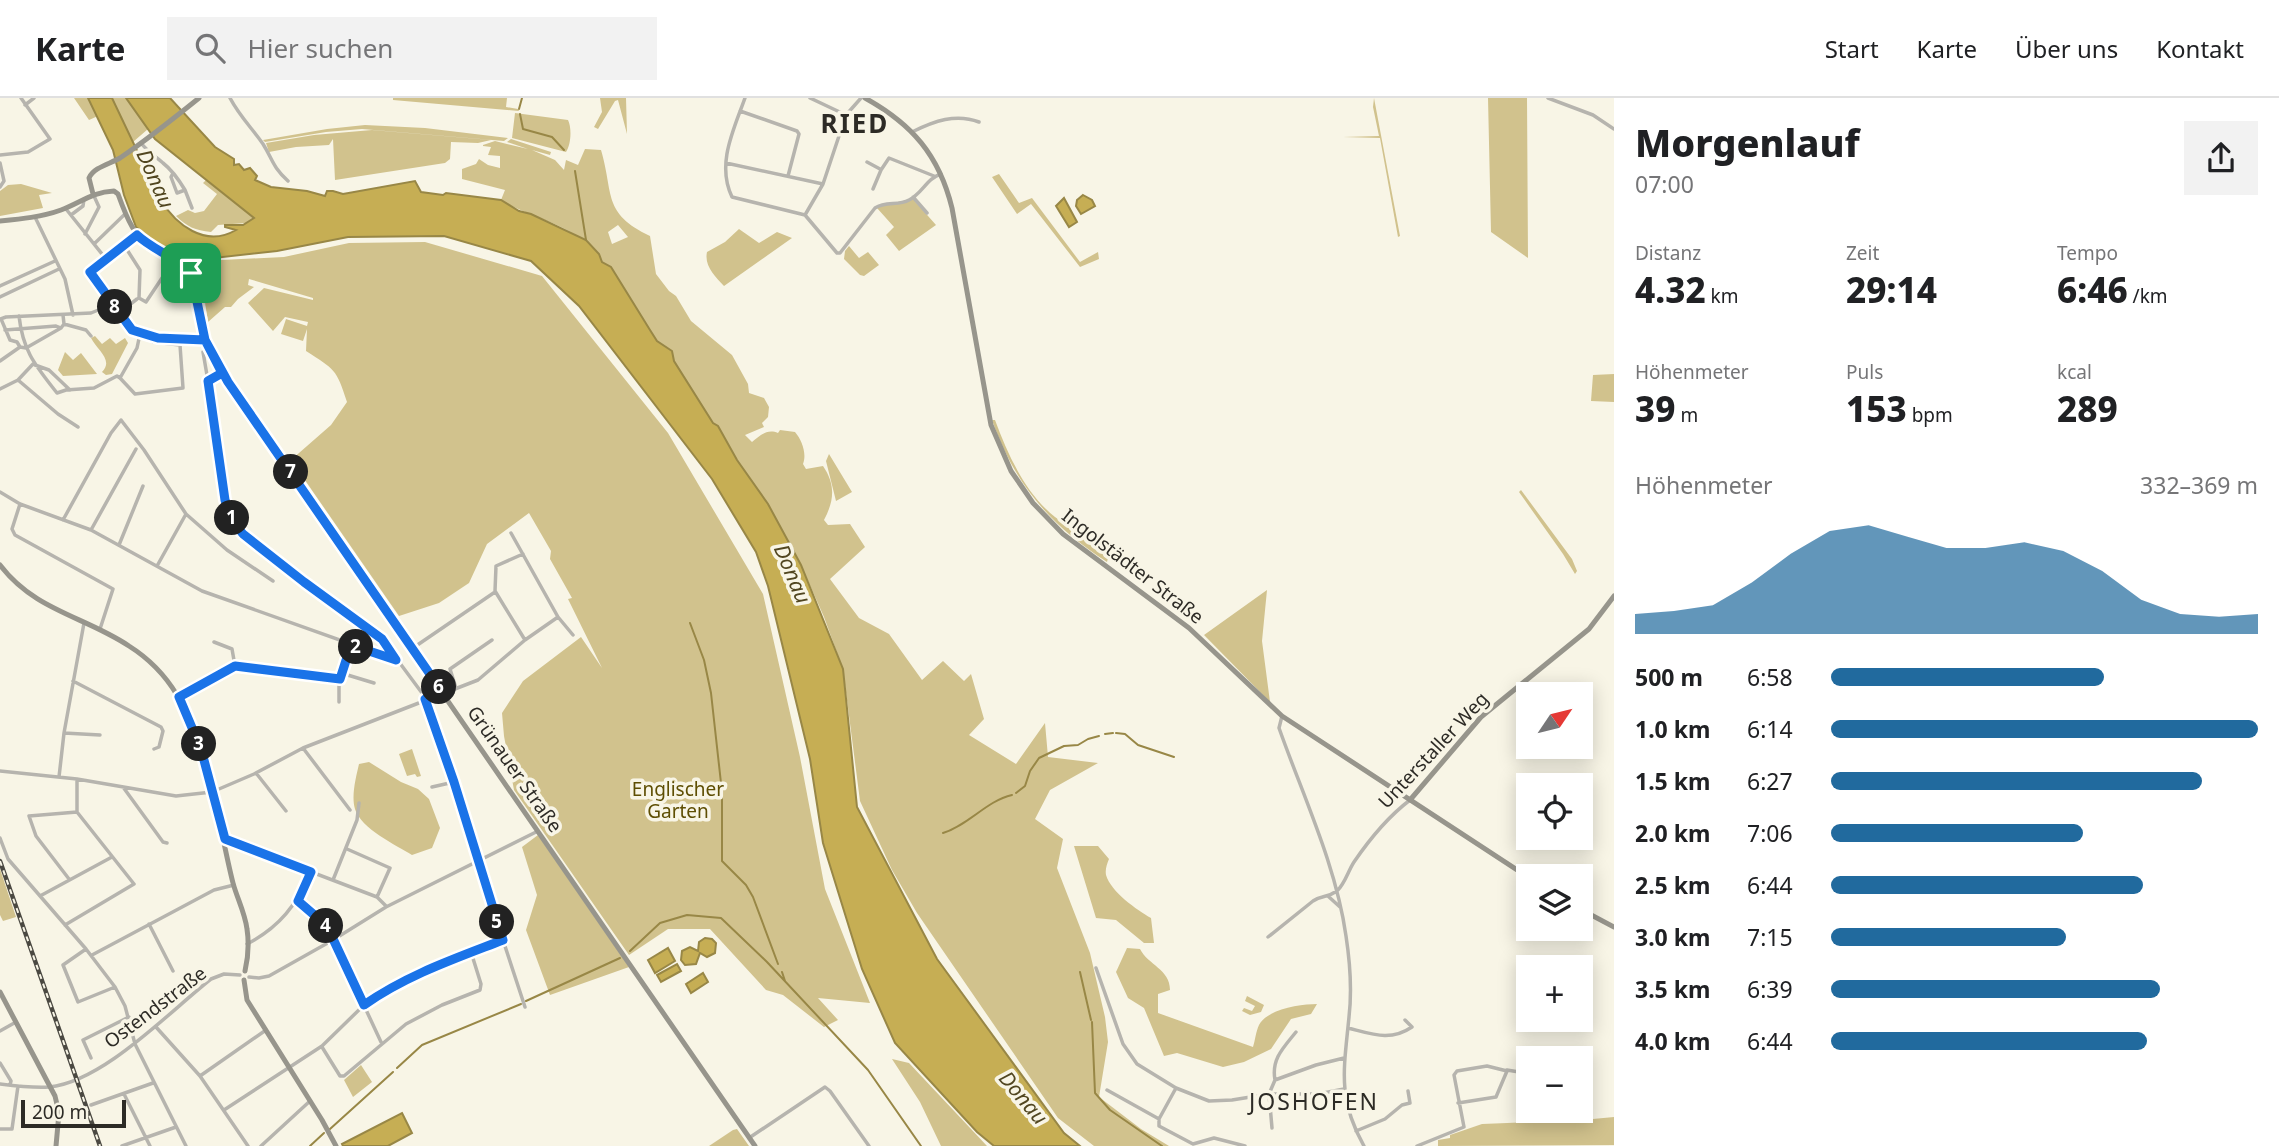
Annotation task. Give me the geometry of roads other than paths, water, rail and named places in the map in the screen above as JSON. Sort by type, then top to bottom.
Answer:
[{"type":"street","points":[[0,155],[28,152],[50,139],[21,98]]},
{"type":"street","points":[[25,105],[34,98]]},
{"type":"street","points":[[85,234],[99,207],[89,183],[90,174],[141,144],[199,98]]},
{"type":"street","points":[[230,98],[262,143],[275,168],[288,181]]},
{"type":"street","points":[[745,98],[731,130],[726,163],[728,190],[732,197],[805,215],[837,253],[841,253],[875,208],[883,203],[906,202],[937,175],[891,158],[886,160],[873,189]]},
{"type":"street","points":[[810,98],[846,114]]},
{"type":"street","points":[[805,215],[824,184],[846,114],[863,98]]},
{"type":"street","name":"Ingolstädter Straße","points":[[863,98],[891,113],[928,150],[952,208],[985,402],[998,446],[1033,503],[1063,534],[1173,614],[1282,716],[1516,869]]},
{"type":"street","points":[[1548,98],[1594,116],[1614,129]]},
{"type":"street","points":[[740,111],[797,131],[799,134],[788,176]]},
{"type":"street","points":[[912,132],[957,116],[979,122]]},
{"type":"street","points":[[141,144],[173,173],[185,190],[192,208]]},
{"type":"street","points":[[867,162],[881,170]]},
{"type":"street","points":[[0,163],[4,177],[2,186]]},
{"type":"street","points":[[726,163],[824,184]]},
{"type":"street","points":[[173,173],[171,177],[177,193],[185,190]]},
{"type":"street","points":[[0,221],[34,217],[65,208],[93,194],[116,192],[137,235],[155,250],[174,260],[146,302],[138,299]]},
{"type":"street","points":[[913,197],[927,213]]},
{"type":"street","points":[[71,215],[83,206],[83,198]]},
{"type":"street","points":[[65,208],[106,259]]},
{"type":"street","points":[[94,244],[125,214]]},
{"type":"street","points":[[34,217],[65,279],[73,315]]},
{"type":"street","points":[[137,235],[90,272],[132,330],[152,337],[205,340]]},
{"type":"street","points":[[124,245],[139,270],[138,299]]},
{"type":"street","name":"Grünauer Straße","points":[[174,260],[184,265],[191,273],[205,340],[222,373],[755,1146]]},
{"type":"street","points":[[0,286],[55,261]]},
{"type":"street","points":[[0,297],[59,269]]},
{"type":"street","points":[[119,313],[138,299]]},
{"type":"street","points":[[20,347],[17,342],[10,340],[0,318],[92,313],[113,304]]},
{"type":"street","points":[[62,326],[63,314]]},
{"type":"street","points":[[19,316],[20,328],[33,364],[57,393],[94,388],[117,376],[135,394],[183,388],[180,345],[153,342],[152,337]]},
{"type":"street","points":[[0,361],[20,347],[26,348],[62,326]]},
{"type":"street","points":[[5,330],[62,326],[86,330],[91,337]]},
{"type":"street","points":[[120,378],[136,348],[140,334]]},
{"type":"street","points":[[203,352],[225,500],[234,523],[243,534],[304,582],[382,639],[421,691],[454,782],[525,1007]]},
{"type":"street","points":[[0,389],[18,380],[33,364]]},
{"type":"street","points":[[33,364],[49,370],[70,390]]},
{"type":"street","points":[[208,381],[222,373]]},
{"type":"street","points":[[18,380],[78,427]]},
{"type":"street","points":[[63,520],[111,433],[121,420],[186,514],[227,550],[273,581]]},
{"type":"street","points":[[91,530],[136,449]]},
{"type":"street","points":[[119,545],[143,486]]},
{"type":"street","points":[[0,492],[20,504],[91,530],[204,591],[396,660]]},
{"type":"street","points":[[20,504],[12,529],[15,535],[113,589],[100,631]]},
{"type":"street","points":[[158,566],[186,514]]},
{"type":"street","points":[[511,533],[558,617],[573,635]]},
{"type":"street","points":[[523,554],[496,566],[495,592],[525,640]]},
{"type":"street","points":[[0,565],[13,582],[27,593],[130,646],[153,665],[179,697],[201,749],[225,839],[233,884],[244,914],[247,931],[244,976],[247,1000],[336,1146]]},
{"type":"street","points":[[413,648],[495,592]]},
{"type":"street","name":"Unterstaller Weg","points":[[1268,937],[1317,898],[1329,897],[1336,891],[1365,848],[1481,717],[1589,629],[1614,596]]},
{"type":"street","points":[[0,771],[77,779],[176,796],[212,792],[303,748],[478,680],[525,640],[558,617]]},
{"type":"street","points":[[59,778],[64,733],[84,623]]},
{"type":"street","points":[[456,688],[450,669],[492,640]]},
{"type":"street","points":[[214,642],[232,649],[235,666]]},
{"type":"street","points":[[339,702],[341,673],[351,645]]},
{"type":"street","points":[[179,697],[235,666],[340,679]]},
{"type":"street","points":[[341,673],[374,684]]},
{"type":"street","points":[[73,681],[161,727],[163,731],[159,747],[154,749]]},
{"type":"street","points":[[1282,716],[1279,728],[1340,907],[1349,956],[1350,991],[1344,1089],[1348,1112],[1364,1146]]},
{"type":"street","points":[[64,733],[100,735]]},
{"type":"street","points":[[303,748],[350,810]]},
{"type":"street","points":[[256,773],[286,811]]},
{"type":"street","points":[[65,925],[134,884],[77,813],[77,779]]},
{"type":"street","points":[[432,787],[454,782]]},
{"type":"street","points":[[123,787],[163,842],[167,843]]},
{"type":"street","points":[[333,880],[357,820],[359,803]]},
{"type":"street","points":[[69,879],[36,836],[29,816],[77,813]]},
{"type":"street","name":"Ostendstraße","points":[[51,1087],[90,1072],[135,1044],[211,979],[223,974],[259,978],[269,976],[386,906],[538,830]]},
{"type":"street","points":[[0,838],[8,859],[86,949],[115,987],[129,1017],[135,1044],[186,1146]]},
{"type":"street","points":[[225,839],[377,897],[386,906]]},
{"type":"street","points":[[346,849],[390,868],[377,897]]},
{"type":"street","points":[[40,895],[111,857]]},
{"type":"street","points":[[247,945],[281,919],[298,901],[311,872]]},
{"type":"street","points":[[91,956],[214,890],[233,884]]},
{"type":"street","points":[[1329,897],[1340,907]]},
{"type":"street","points":[[298,901],[327,926],[382,1043]]},
{"type":"street","points":[[1593,916],[1614,928]]},
{"type":"street","points":[[149,924],[173,971]]},
{"type":"street","points":[[224,1110],[322,1046],[364,1005],[390,987],[422,971],[503,940]]},
{"type":"street","points":[[86,949],[62,964],[78,1002],[115,987]]},
{"type":"street","points":[[322,1046],[340,1076],[344,1076],[414,1019],[480,990],[481,984],[471,952]]},
{"type":"street","points":[[1096,968],[1123,1044],[1137,1064],[1176,1088],[1209,1101],[1269,1094],[1318,1094],[1344,1089]]},
{"type":"street","points":[[0,992],[51,1087],[59,1113],[56,1146]]},
{"type":"street","points":[[91,1058],[83,1040],[129,1017]]},
{"type":"street","points":[[1348,1028],[1381,1038],[1403,1033],[1412,1027],[1405,1020]]},
{"type":"street","points":[[0,1031],[17,1022]]},
{"type":"street","points":[[156,1027],[200,1076],[248,1146]]},
{"type":"street","points":[[200,1076],[266,1030]]},
{"type":"street","points":[[1272,1128],[1269,1094],[1275,1080],[1275,1059],[1296,1032]]},
{"type":"street","points":[[1275,1080],[1344,1058]]},
{"type":"street","points":[[0,1063],[11,1081],[10,1085]]},
{"type":"street","points":[[1417,1146],[1463,1128],[1454,1074],[1457,1071],[1487,1066],[1516,1072]]},
{"type":"street","points":[[1458,1103],[1498,1096],[1507,1074],[1505,1070]]},
{"type":"street","points":[[91,1105],[153,1083]]},
{"type":"street","points":[[0,1084],[51,1087]]},
{"type":"street","points":[[0,1129],[12,1129],[18,1086]]},
{"type":"street","points":[[749,1138],[825,1087],[869,1146]]},
{"type":"street","points":[[1176,1088],[1159,1119],[1159,1126],[1188,1143],[1214,1138],[1245,1146]]},
{"type":"street","points":[[1107,1090],[1159,1119]]},
{"type":"street","points":[[1356,1131],[1387,1118],[1402,1105],[1409,1103],[1408,1091]]},
{"type":"street","points":[[124,1094],[150,1146]]},
{"type":"street","points":[[261,1146],[310,1101]]},
{"type":"street","points":[[122,1146],[176,1127]]},
{"type":"water","name":"Donau","points":[[88,98],[112,98],[160,199],[183,225],[203,235],[224,235],[236,230],[225,225],[243,225],[254,218],[155,139],[126,98],[170,98],[215,147],[234,159],[234,165],[239,164],[244,170],[250,168],[257,176],[255,180],[271,187],[325,196],[327,191],[343,194],[415,181],[421,192],[501,200],[519,211],[586,240],[599,254],[602,262],[611,267],[657,341],[672,351],[674,361],[768,504],[801,565],[843,669],[857,807],[937,959],[1064,1133],[1080,1146],[994,1146],[977,1132],[895,1043],[862,969],[823,843],[810,759],[768,586],[756,552],[712,479],[579,306],[531,261],[444,236],[348,237],[277,251],[187,261],[158,245],[136,227],[124,195],[113,150]]},
{"type":"water","points":[[1083,195],[1092,200],[1095,206],[1081,214],[1076,206],[1077,200]]},
{"type":"water","points":[[1064,198],[1077,222],[1069,227],[1056,206]]},
{"type":"water","points":[[705,938],[716,943],[715,953],[707,957],[700,953],[696,964],[685,965],[681,960],[682,951],[690,947],[698,951],[699,942]]},
{"type":"water","points":[[668,948],[675,961],[655,973],[648,960]]},
{"type":"water","points":[[677,964],[681,971],[661,982],[657,975]]},
{"type":"water","points":[[703,973],[708,982],[691,993],[686,984]]},
{"type":"water","points":[[402,1113],[412,1133],[388,1146],[343,1146],[342,1144]]},
{"type":"waterway","points":[[519,109],[522,98]]},
{"type":"waterway","points":[[520,114],[523,129],[552,137],[564,150]]},
{"type":"waterway","points":[[575,171],[586,240]]},
{"type":"waterway","points":[[690,623],[704,660],[711,693],[721,783]]},
{"type":"waterway","points":[[1105,734],[1113,733]]},
{"type":"waterway","points":[[1116,733],[1125,734],[1138,745],[1174,757]]},
{"type":"waterway","points":[[1016,793],[1025,786],[1030,771],[1039,758],[1064,746],[1078,745],[1099,736]]},
{"type":"waterway","points":[[722,793],[722,861],[746,885],[753,897],[778,964]]},
{"type":"waterway","points":[[943,833],[961,825],[994,802],[1012,795]]},
{"type":"waterway","points":[[630,951],[660,923],[687,915],[721,918],[767,962],[868,1070],[921,1146]]},
{"type":"waterway","points":[[526,1001],[620,958]]},
{"type":"waterway","points":[[782,972],[785,981]]},
{"type":"waterway","points":[[1080,972],[1091,1020]]},
{"type":"waterway","points":[[397,1068],[422,1045],[521,1004]]},
{"type":"waterway","points":[[1092,1022],[1095,1093],[1110,1110],[1162,1146]]},
{"type":"waterway","points":[[330,1129],[393,1072]]},
{"type":"waterway","points":[[310,1146],[324,1133]]},
{"type":"railway","points":[[0,861],[100,1146]]},
{"type":"district","name":"RIED","points":[[855,124]]},
{"type":"district","name":"JOSHOFEN","points":[[1314,1102]]},
{"type":"park label","name":"Englischer Garten","points":[[678,800]]}]
